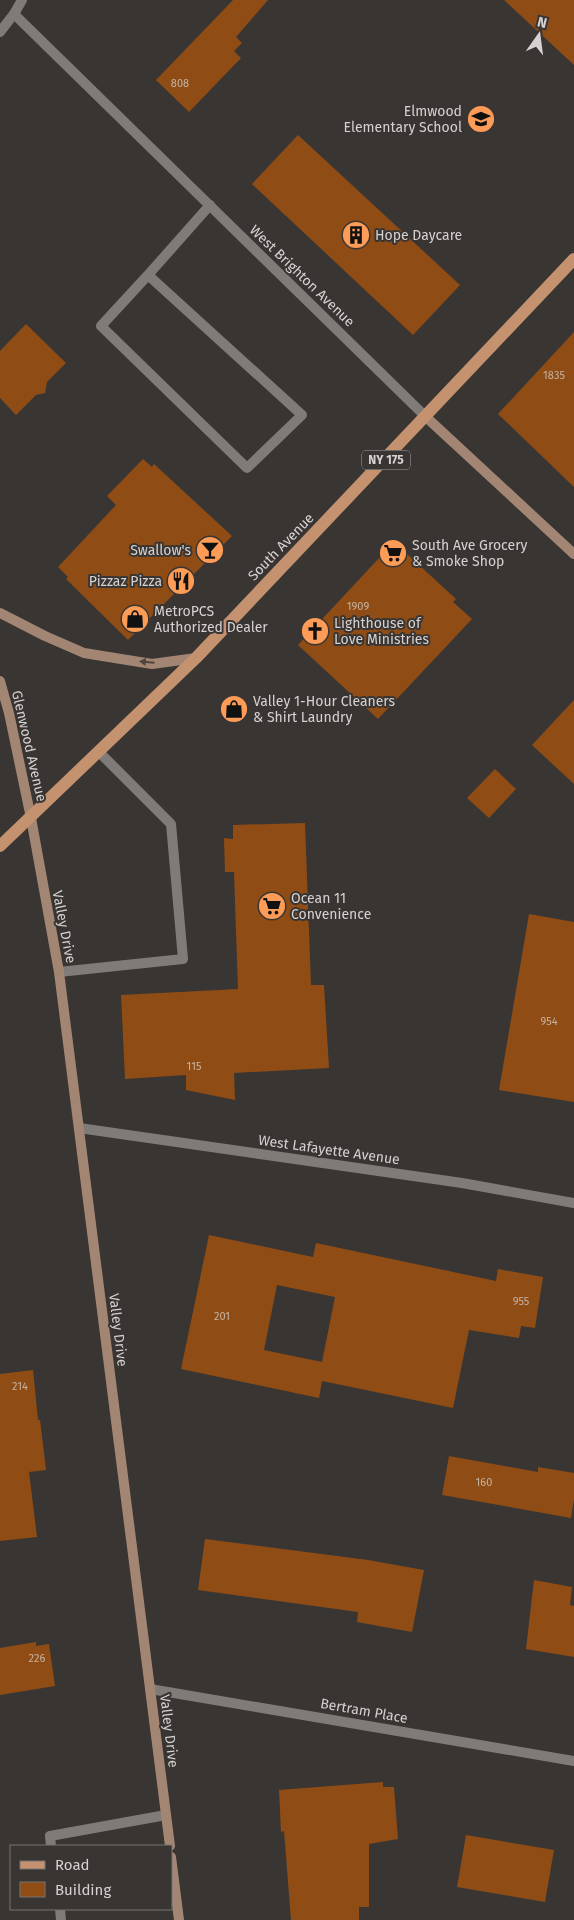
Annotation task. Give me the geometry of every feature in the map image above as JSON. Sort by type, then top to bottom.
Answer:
[{"type":"main road","name":"South Avenue","points":[[0,846],[196,658],[574,260]]},
{"type":"main road","name":"West Brighton Avenue","points":[[426,417],[574,554]]},
{"type":"main road","points":[[0,613],[84,653],[152,664],[196,658]]},
{"type":"main road","name":"Glenwood Avenue","points":[[0,681],[9,713],[31,818]]},
{"type":"main road","name":"Valley Drive","points":[[31,818],[59,972],[170,1845]]},
{"type":"main road","points":[[172,1865],[179,1920]]},
{"type":"street","points":[[0,32],[22,0]]},
{"type":"street","name":"West Brighton Avenue","points":[[14,14],[426,417]]},
{"type":"street","points":[[148,275],[302,415],[247,468],[102,326],[210,205]]},
{"type":"street","points":[[59,972],[183,958],[171,824],[99,752]]},
{"type":"street","name":"West Lafayette Avenue","points":[[79,1128],[462,1183],[574,1203]]},
{"type":"street","name":"Bertram Place","points":[[150,1689],[574,1761]]},
{"type":"street","points":[[51,1845],[50,1836],[166,1815]]},
{"type":"building","points":[[233,0],[268,0],[236,37],[242,43],[234,51],[241,58],[189,112],[156,80]]},
{"type":"building","points":[[504,0],[574,0],[574,65]]},
{"type":"building","name":"Hope Daycare","points":[[298,135],[460,285],[413,335],[252,184]]},
{"type":"building","points":[[26,324],[66,363],[47,382],[45,393],[36,395],[16,415],[0,398],[0,351]]},
{"type":"building","points":[[574,332],[574,487],[498,414]]},
{"type":"building","points":[[143,459],[152,467],[154,464],[232,536],[128,640],[66,579],[68,577],[58,567],[116,505],[107,496]]},
{"type":"building","points":[[394,542],[456,599],[453,602],[472,619],[378,719],[298,645]]},
{"type":"building","points":[[574,700],[574,784],[532,745]]},
{"type":"building","points":[[495,769],[516,789],[489,818],[467,798]]},
{"type":"building","points":[[305,823],[311,985],[324,985],[329,1068],[234,1073],[235,1100],[186,1090],[186,1075],[125,1079],[121,995],[238,989],[234,872],[225,872],[224,838],[233,839],[233,825]]},
{"type":"building","points":[[529,914],[574,922],[574,1102],[499,1090]]},
{"type":"building","points":[[209,1235],[313,1257],[316,1243],[496,1281],[498,1269],[543,1277],[535,1328],[521,1326],[519,1338],[469,1330],[453,1408],[322,1381],[319,1398],[181,1369]],"holes":[[[277,1285],[335,1297],[322,1362],[264,1350]]]},
{"type":"building","points":[[33,1370],[46,1470],[29,1472],[37,1537],[0,1541],[0,1374]]},
{"type":"building","points":[[449,1456],[538,1472],[538,1467],[574,1473],[574,1499],[571,1518],[442,1495]]},
{"type":"building","points":[[205,1539],[368,1560],[424,1570],[412,1632],[357,1622],[358,1612],[198,1590]]},
{"type":"building","points":[[534,1580],[572,1587],[570,1605],[574,1606],[574,1657],[526,1649]]},
{"type":"building","points":[[36,1642],[36,1646],[49,1644],[55,1686],[0,1695],[0,1648]]},
{"type":"building","points":[[383,1782],[383,1787],[394,1787],[398,1839],[369,1844],[369,1907],[359,1907],[359,1920],[291,1920],[284,1831],[281,1832],[279,1790]]},
{"type":"building","points":[[466,1835],[554,1850],[545,1902],[457,1887]]},
{"type":"place","name":"Elmwood Elementary School","points":[[481,119]]},
{"type":"place","name":"Hope Daycare","points":[[356,235]]},
{"type":"place","name":"Swallow's","points":[[210,550]]},
{"type":"place","name":"South Ave Grocery & Smoke Shop","points":[[393,553]]},
{"type":"place","name":"Pizzaz Pizza","points":[[181,581]]},
{"type":"place","name":"MetroPCS Authorized Dealer","points":[[135,619]]},
{"type":"place","name":"Lighthouse of Love Ministries","points":[[315,631]]},
{"type":"place","name":"Valley 1-Hour Cleaners & Shirt Laundry","points":[[234,709]]},
{"type":"place","name":"Ocean 11 Convenience","points":[[272,906]]}]
